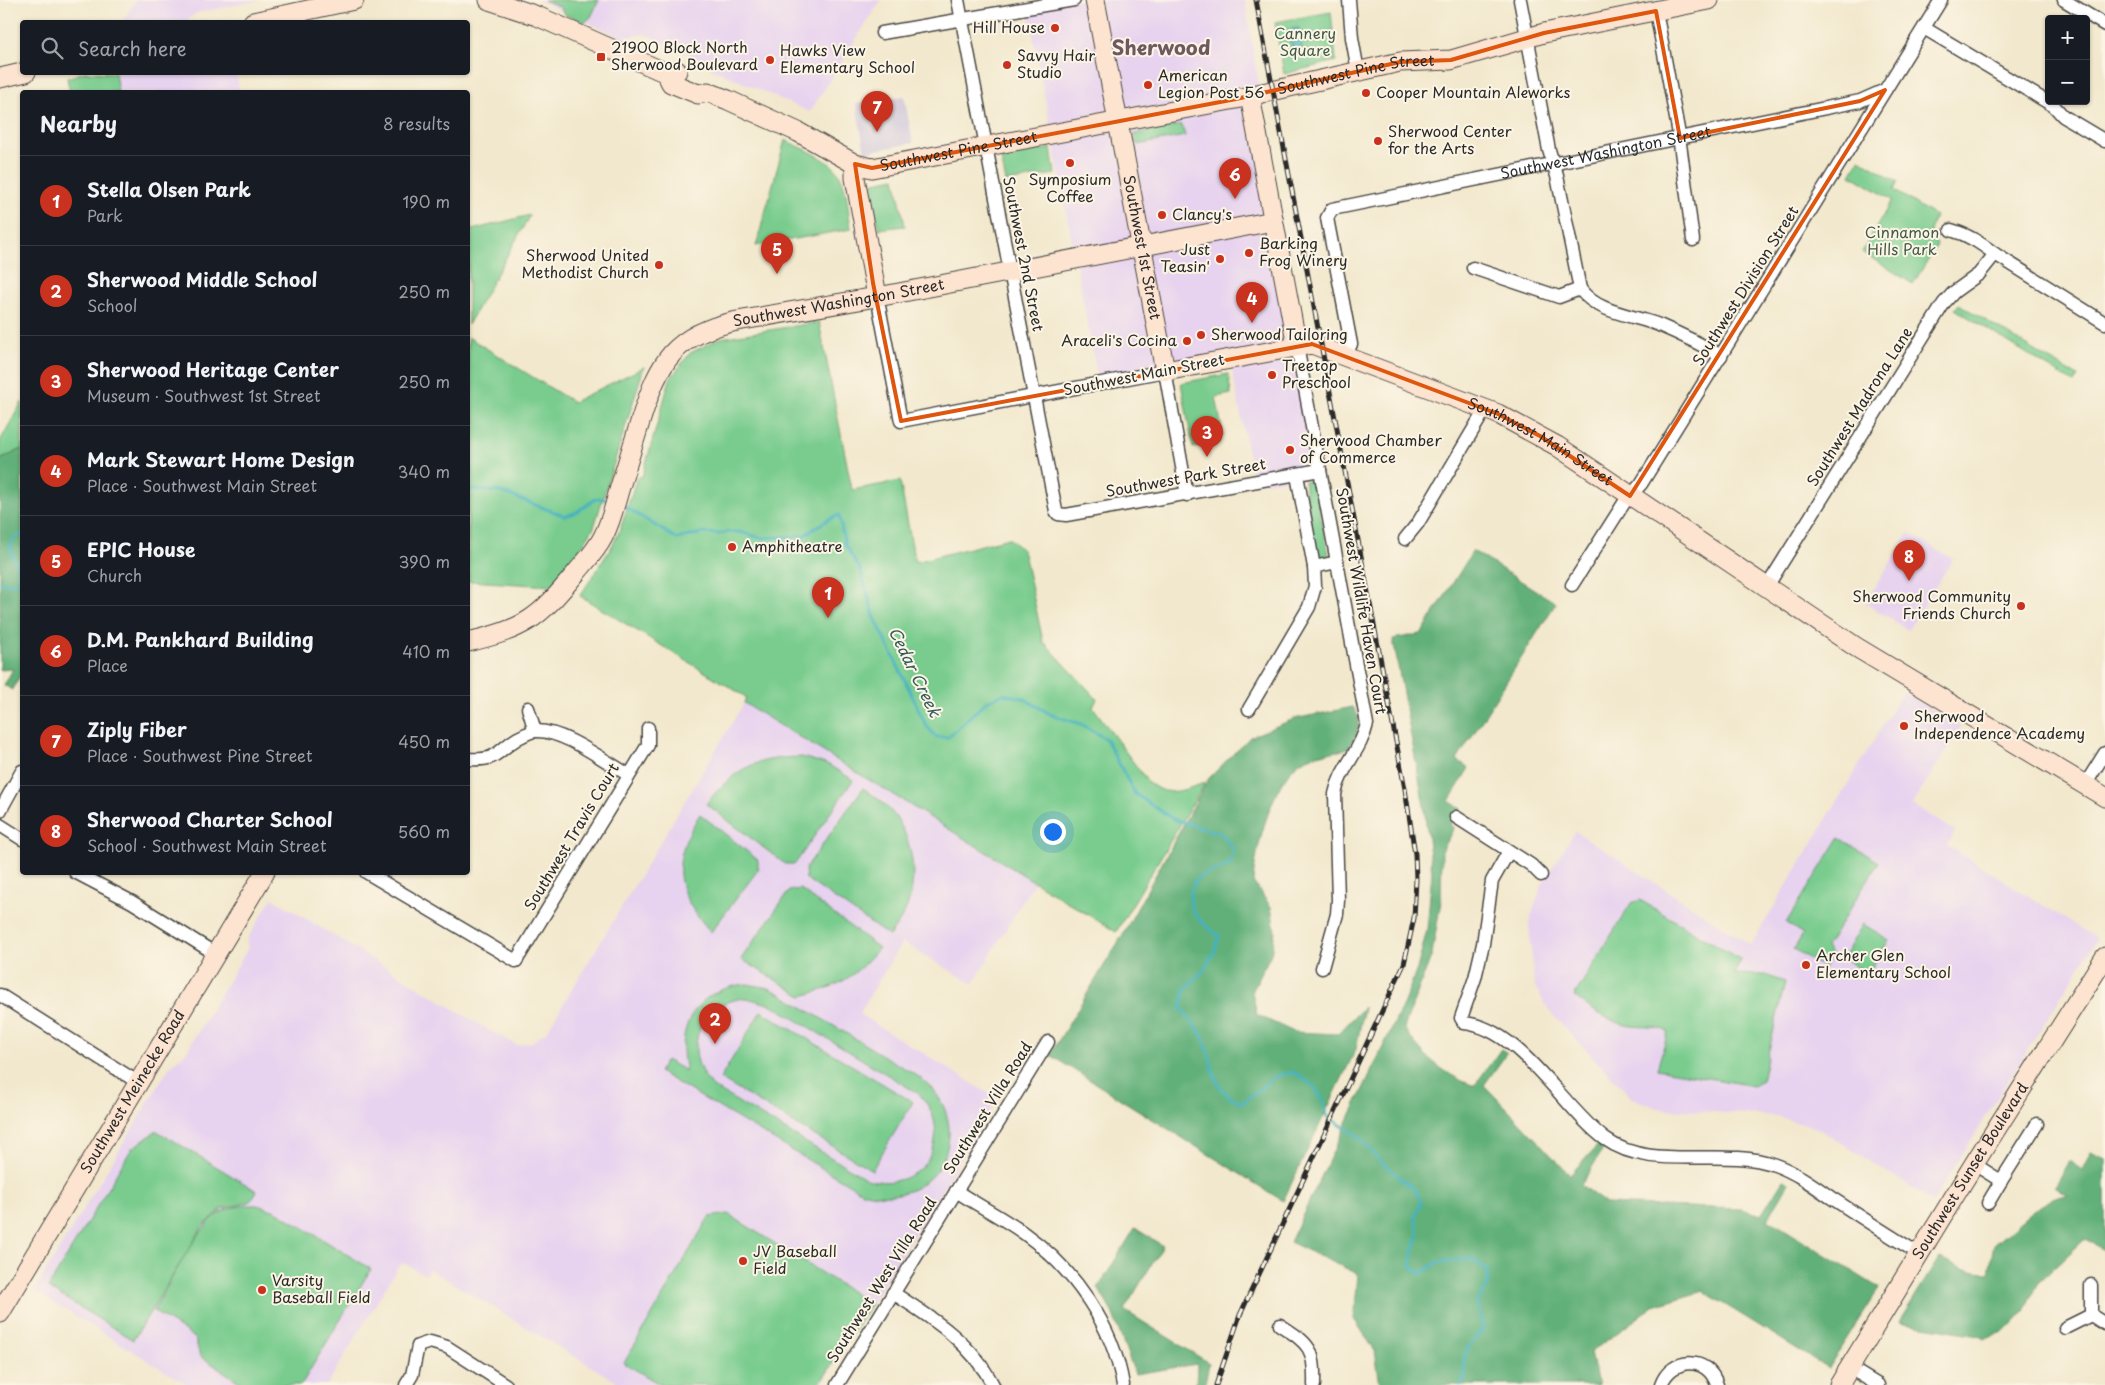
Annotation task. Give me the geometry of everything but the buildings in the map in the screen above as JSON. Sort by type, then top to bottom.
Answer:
[{"type":"main road","points":[[261,20],[354,0]]},
{"type":"main road","points":[[489,0],[537,16],[668,78],[676,71],[704,84],[703,93],[798,132],[855,164],[855,178],[877,296]]},
{"type":"main road","name":"Southwest 1st Street","points":[[1095,0],[1166,371]]},
{"type":"main road","name":"Southwest Pine Street","points":[[855,164],[872,168],[1250,96],[1400,62],[1444,61],[1544,33],[1708,0]]},
{"type":"main road","points":[[0,78],[20,73]]},
{"type":"main road","points":[[1250,96],[1297,346]]},
{"type":"main road","name":"Southwest Washington Street","points":[[470,642],[503,634],[524,624],[540,613],[561,591],[599,544],[609,524],[622,478],[656,377],[669,357],[685,342],[702,331],[724,323],[1273,221]]},
{"type":"main road","name":"Southwest Main Street","points":[[1166,371],[1312,344],[1486,408],[1540,436],[1856,647],[2105,797]]},
{"type":"main road","name":"Southwest Meinecke Road","points":[[3,1301],[139,1083],[263,875]]},
{"type":"main road","name":"Southwest Sunset Boulevard","points":[[1839,1385],[1974,1164],[2105,957]]},
{"type":"street","name":"Southwest 2nd Street","points":[[958,0],[1054,506],[1058,514]]},
{"type":"street","points":[[882,33],[962,21],[1074,0]]},
{"type":"street","points":[[1349,0],[1352,38],[1358,71]]},
{"type":"street","points":[[1520,0],[1580,289],[1585,296],[1607,309],[1657,325],[1692,339],[1721,356]]},
{"type":"street","name":"Southwest Division Street","points":[[1572,585],[1630,496],[1641,484],[1721,356],[1741,319],[1786,253],[1942,0]]},
{"type":"street","points":[[2064,0],[2105,25]]},
{"type":"street","points":[[1656,11],[1693,240]]},
{"type":"street","points":[[1924,28],[2054,106],[2063,116],[2105,141]]},
{"type":"street","name":"Southwest Washington Street","points":[[1346,356],[1351,344],[1327,218],[1332,209],[1553,162],[1860,101],[1885,90]]},
{"type":"street","points":[[1951,230],[1967,234],[2105,324]]},
{"type":"street","name":"Southwest Madrona Lane","points":[[1766,588],[1944,303],[1954,292],[1979,274],[1995,254]]},
{"type":"street","points":[[1473,268],[1559,297],[1580,289]]},
{"type":"street","name":"Southwest Main Street","points":[[877,296],[901,421],[1166,371]]},
{"type":"street","name":"Southwest Wildlife Haven Court","points":[[1297,346],[1367,724],[1362,742],[1339,779],[1335,794],[1338,900],[1335,922],[1322,968]]},
{"type":"street","name":"Southwest 1st Street","points":[[1166,371],[1187,495]]},
{"type":"street","points":[[1405,539],[1418,522],[1486,408]]},
{"type":"street","name":"Southwest Park Street","points":[[1058,514],[1066,516],[1320,470]]},
{"type":"street","points":[[1249,709],[1312,599],[1315,586],[1314,567],[1297,475]]},
{"type":"street","points":[[1314,567],[1337,562]]},
{"type":"street","points":[[528,708],[535,731]]},
{"type":"street","name":"Southwest Travis Court","points":[[371,875],[516,962],[648,746],[648,728]]},
{"type":"street","points":[[470,759],[484,760],[500,754],[518,738],[535,731],[561,736],[629,775]]},
{"type":"street","points":[[2085,785],[2105,753]]},
{"type":"street","points":[[0,811],[20,775]]},
{"type":"street","points":[[1456,817],[1509,851],[1541,875]]},
{"type":"street","points":[[0,825],[20,838]]},
{"type":"street","points":[[1509,851],[1492,881],[1483,944],[1475,978],[1461,1018],[1464,1023],[1482,1028],[1517,1051],[1597,1132],[1615,1145],[1637,1154],[1741,1158],[1775,1165],[1810,1183],[1920,1254]]},
{"type":"street","points":[[81,875],[132,902],[216,954]]},
{"type":"street","points":[[0,995],[139,1083]]},
{"type":"street","name":"Southwest Villa Road","points":[[956,1191],[1048,1042]]},
{"type":"street","points":[[1988,1203],[2037,1124]]},
{"type":"street","points":[[1974,1164],[2001,1181]]},
{"type":"street","points":[[956,1191],[1025,1234],[1071,1277],[1090,1302],[1110,1337],[1124,1385]]},
{"type":"street","name":"Southwest West Villa Road","points":[[837,1385],[956,1191]]},
{"type":"street","points":[[2091,1285],[2091,1316]]},
{"type":"street","points":[[893,1293],[948,1330],[973,1356],[993,1385]]},
{"type":"street","points":[[2091,1316],[2105,1324]]},
{"type":"street","points":[[2066,1328],[2091,1316]]},
{"type":"street","points":[[1280,1326],[1304,1340],[1312,1351],[1314,1385]]},
{"type":"street","points":[[406,1385],[412,1375],[418,1346],[430,1342],[446,1348],[506,1385]]},
{"type":"street","points":[[1662,1385],[1671,1369],[1679,1364],[1692,1362],[1706,1369],[1717,1385]]},
{"type":"street","points":[[1850,1368],[1878,1385]]},
{"type":"highlighted area","points":[[1656,11],[1680,138],[1860,101],[1885,90],[1630,496],[1540,436],[1498,414],[1312,344],[901,421],[873,283],[855,164],[872,168],[1236,99],[1400,62],[1451,60],[1544,33]]},
{"type":"shaded area","points":[[136,0],[260,0],[196,13],[188,20],[123,20]]},
{"type":"shaded area","name":"Hawks View Elementary School","points":[[538,0],[881,0],[810,112],[708,67],[687,53],[645,34],[621,37]]},
{"type":"shaded area","points":[[1074,0],[1245,0],[1321,477],[1254,483],[1230,359],[1099,384],[1028,9]]},
{"type":"shaded area","points":[[115,75],[236,75],[240,90],[118,90]]},
{"type":"shaded area","points":[[904,96],[913,143],[865,152],[856,104]]},
{"type":"shaded area","points":[[1909,533],[1953,559],[1908,630],[1865,603]]},
{"type":"shaded area","name":"Archer Glen Elementary School","points":[[1903,692],[1961,726],[1912,805],[1955,831],[1947,845],[2097,939],[1933,1201],[1820,1130],[1777,1116],[1661,1109],[1632,1098],[1548,1010],[1534,984],[1529,924],[1541,886],[1575,831],[1751,945]]},
{"type":"shaded area","points":[[744,703],[1035,881],[973,984],[902,942],[859,1014],[998,1099],[821,1385],[622,1385],[429,1269],[425,1275],[403,1263],[398,1267],[327,1385],[188,1385],[34,1291],[169,1068],[186,1052],[248,948],[247,940],[272,898],[492,1032],[517,1045],[532,1042],[547,1031]]},
{"type":"green space","points":[[544,0],[599,0],[591,17],[585,22],[566,15],[560,7]]},
{"type":"green space","name":"Cannery Square","points":[[1331,12],[1336,61],[1284,74],[1275,22]]},
{"type":"green space","points":[[76,75],[115,75],[118,90],[70,90],[67,78]]},
{"type":"green space","points":[[1182,125],[1185,136],[1137,145],[1134,134]]},
{"type":"green space","points":[[785,140],[821,157],[838,172],[846,193],[851,229],[756,246]]},
{"type":"green space","points":[[1051,148],[1055,174],[1006,182],[1001,158]]},
{"type":"green space","name":"Cinnamon Hills Park","points":[[1860,159],[1898,182],[1894,190],[1935,216],[1930,231],[1937,245],[1913,284],[1862,252],[1892,200],[1851,175]]},
{"type":"green space","points":[[895,178],[905,226],[879,229],[870,183]]},
{"type":"green space","points":[[530,215],[470,321],[470,230]]},
{"type":"green space","points":[[1959,304],[2078,377],[2074,383],[1955,309]]},
{"type":"green space","points":[[819,322],[852,490],[900,481],[915,562],[1009,538],[1023,551],[1043,641],[1097,699],[1093,707],[1147,781],[1154,787],[1168,791],[1182,790],[1205,783],[1116,932],[744,703],[746,697],[580,596],[611,548],[620,530],[637,477],[642,477],[670,379],[690,353],[720,338]]},
{"type":"green space","points":[[470,338],[573,402],[644,367],[594,527],[583,545],[551,586],[470,581]]},
{"type":"green space","points":[[1228,374],[1231,394],[1216,397],[1223,434],[1219,443],[1193,448],[1181,383]]},
{"type":"green space","points":[[20,406],[20,450],[0,460],[0,441]]},
{"type":"green space","points":[[20,450],[20,676],[12,690],[4,685],[13,669],[0,670],[0,460]]},
{"type":"green space","points":[[1310,480],[1314,483],[1329,556],[1315,559],[1304,481]]},
{"type":"green space","points":[[1473,551],[1556,603],[1457,760],[1469,768],[1449,801],[1461,809],[1450,825],[1454,828],[1442,849],[1441,901],[1432,954],[1404,1028],[1425,1055],[1442,1069],[1472,1085],[1475,1085],[1501,1049],[1507,1053],[1484,1085],[1570,1175],[1599,1144],[1604,1148],[1581,1185],[1606,1204],[1741,1209],[1761,1215],[1783,1180],[1789,1183],[1768,1219],[1879,1288],[1828,1368],[1703,1291],[1654,1306],[1591,1352],[1598,1385],[1380,1385],[1375,1351],[1354,1319],[1358,1274],[1290,1242],[1403,1005],[1417,969],[1427,930],[1432,871],[1424,806],[1393,639],[1421,634]]},
{"type":"green space","points":[[1353,707],[1359,723],[1354,739],[1348,749],[1303,760],[1292,769],[1283,782],[1268,815],[1254,868],[1253,882],[1271,907],[1275,931],[1271,954],[1252,991],[1257,1015],[1294,1032],[1338,1034],[1364,1007],[1356,1049],[1283,1201],[1050,1055],[1122,936],[1209,778],[1250,737],[1294,719]]},
{"type":"green space","points":[[802,757],[829,765],[853,780],[795,864],[785,864],[706,804],[727,781],[748,767],[771,760]]},
{"type":"green space","points":[[863,788],[895,815],[908,841],[911,856],[913,871],[909,900],[902,916],[889,936],[806,879],[805,869]]},
{"type":"green space","points":[[700,814],[758,860],[758,870],[711,932],[689,903],[680,875],[680,861],[684,846]]},
{"type":"green space","points":[[1839,838],[1879,862],[1826,947],[1831,955],[1824,968],[1794,949],[1803,934],[1786,923]]},
{"type":"green space","points":[[800,889],[879,948],[845,980],[802,996],[741,959],[789,891]]},
{"type":"green space","points":[[1640,900],[1741,960],[1734,974],[1765,975],[1785,982],[1762,1080],[1754,1086],[1657,1069],[1668,1032],[1657,1028],[1615,1022],[1585,1005],[1574,996],[1631,903]]},
{"type":"green space","points":[[1863,924],[1889,940],[1868,974],[1843,958]]},
{"type":"green space","points":[[747,984],[769,988],[919,1077],[938,1096],[947,1117],[949,1139],[943,1160],[930,1177],[912,1190],[889,1195],[862,1192],[659,1072],[666,1060],[686,1071],[683,1054],[687,1024],[694,1011],[703,1001],[730,987]],"holes":[[[747,998],[772,1005],[919,1094],[930,1110],[935,1127],[934,1143],[929,1158],[918,1170],[904,1178],[887,1182],[867,1179],[713,1087],[703,1073],[697,1059],[696,1044],[699,1030],[706,1018],[717,1008],[730,1001]]]},
{"type":"green space","points":[[761,1011],[913,1102],[872,1170],[720,1079]]},
{"type":"green space","points":[[157,1131],[257,1191],[250,1202],[222,1209],[203,1226],[133,1340],[48,1288],[132,1148]]},
{"type":"green space","points":[[2092,1152],[2105,1159],[2105,1251],[2085,1239],[2039,1282],[2025,1310],[2004,1332],[1984,1338],[1979,1335],[1899,1322],[1939,1258],[1970,1270],[1989,1273],[1994,1244],[2029,1214],[2048,1201],[2068,1195],[2055,1186],[2070,1161],[2083,1170]]},
{"type":"green space","name":"Varsity Baseball Field","points":[[257,1205],[276,1211],[371,1269],[301,1385],[244,1385],[200,1356],[195,1338],[153,1311],[193,1243],[211,1220],[229,1209]]},
{"type":"green space","name":"JV Baseball Field","points":[[728,1214],[871,1304],[819,1385],[661,1385],[624,1363],[709,1217]]},
{"type":"green space","points":[[1135,1228],[1163,1246],[1124,1310],[1209,1363],[1205,1385],[1196,1385],[1197,1364],[1135,1374],[1112,1312],[1098,1288]]},
{"type":"water","points":[[1299,28],[1302,48],[1295,54],[1286,30]]},
{"type":"waterway","name":"Cedar Creek","points":[[470,489],[501,492],[565,516],[575,513],[597,498],[610,500]]},
{"type":"waterway","name":"Cedar Creek","points":[[622,505],[677,539],[702,533],[720,534],[726,532],[739,532],[762,538],[803,536],[829,519],[839,515],[845,545],[860,569],[874,616],[926,725],[936,737],[948,737],[987,701],[1003,694],[1023,698],[1052,715],[1081,724],[1106,739],[1135,794],[1173,819],[1222,834],[1234,850],[1230,864],[1199,877],[1193,885],[1190,897],[1196,916],[1219,936],[1215,950],[1204,970],[1185,989],[1181,1008],[1204,1040],[1215,1077],[1224,1092],[1231,1098],[1242,1103],[1276,1076],[1293,1072],[1313,1085],[1323,1100],[1327,1116],[1359,1137],[1380,1161],[1416,1191],[1421,1203],[1415,1216],[1419,1234],[1413,1250],[1411,1266],[1421,1274],[1438,1262],[1472,1259],[1487,1270],[1488,1286],[1477,1301],[1483,1329],[1466,1351],[1464,1363],[1465,1379],[1460,1385]]},
{"type":"waterway","name":"Cedar Creek","points":[[0,582],[12,584],[18,581],[19,572],[10,546],[14,538],[20,535]]},
{"type":"railway","points":[[1216,1385],[1240,1315],[1404,964],[1414,918],[1416,879],[1415,854],[1405,789],[1256,0]]},
{"type":"place","name":"Hill House","points":[[1055,28]]},
{"type":"place","name":"21900 Block North Sherwood Boulevard","points":[[601,57]]},
{"type":"place","name":"Hawks View Elementary School","points":[[770,60]]},
{"type":"place","name":"Savvy Hair Studio","points":[[1007,65]]},
{"type":"place","name":"American Legion Post 56","points":[[1148,85]]},
{"type":"place","name":"Cooper Mountain Aleworks","points":[[1366,93]]},
{"type":"place","name":"Ziply Fiber","points":[[877,132]]},
{"type":"place","name":"Sherwood Center for the Arts","points":[[1378,141]]},
{"type":"place","name":"Symposium Coffee","points":[[1070,163]]},
{"type":"place","name":"D.M. Pankhard Building","points":[[1235,199]]},
{"type":"place","name":"Clancy's","points":[[1162,215]]},
{"type":"place","name":"Barking Frog Winery","points":[[1249,253]]},
{"type":"place","name":"Just Teasin'","points":[[1220,259]]},
{"type":"place","name":"Sherwood United Methodist Church","points":[[659,265]]},
{"type":"place","name":"EPIC House","points":[[777,274]]},
{"type":"place","name":"Mark Stewart Home Design","points":[[1252,323]]},
{"type":"place","name":"Sherwood Tailoring","points":[[1201,335]]},
{"type":"place","name":"Araceli's Cocina","points":[[1187,341]]},
{"type":"place","name":"Treetop Preschool","points":[[1272,375]]},
{"type":"place","name":"Sherwood Chamber of Commerce","points":[[1290,450]]},
{"type":"place","name":"Sherwood Heritage Center","points":[[1207,457]]},
{"type":"place","name":"Amphitheatre","points":[[732,547]]},
{"type":"place","name":"Sherwood Charter School","points":[[1909,581]]},
{"type":"place","name":"Sherwood Community Friends Church","points":[[2021,606]]},
{"type":"place","name":"Stella Olsen Park","points":[[828,618]]},
{"type":"place","name":"Sherwood Independence Academy","points":[[1904,726]]},
{"type":"place","name":"Archer Glen Elementary School","points":[[1806,965]]},
{"type":"place","name":"Sherwood Middle School","points":[[715,1044]]},
{"type":"place","name":"JV Baseball Field","points":[[743,1261]]},
{"type":"place","name":"Varsity Baseball Field","points":[[262,1290]]},
{"type":"district","name":"Sherwood","points":[[1161,48]]}]
